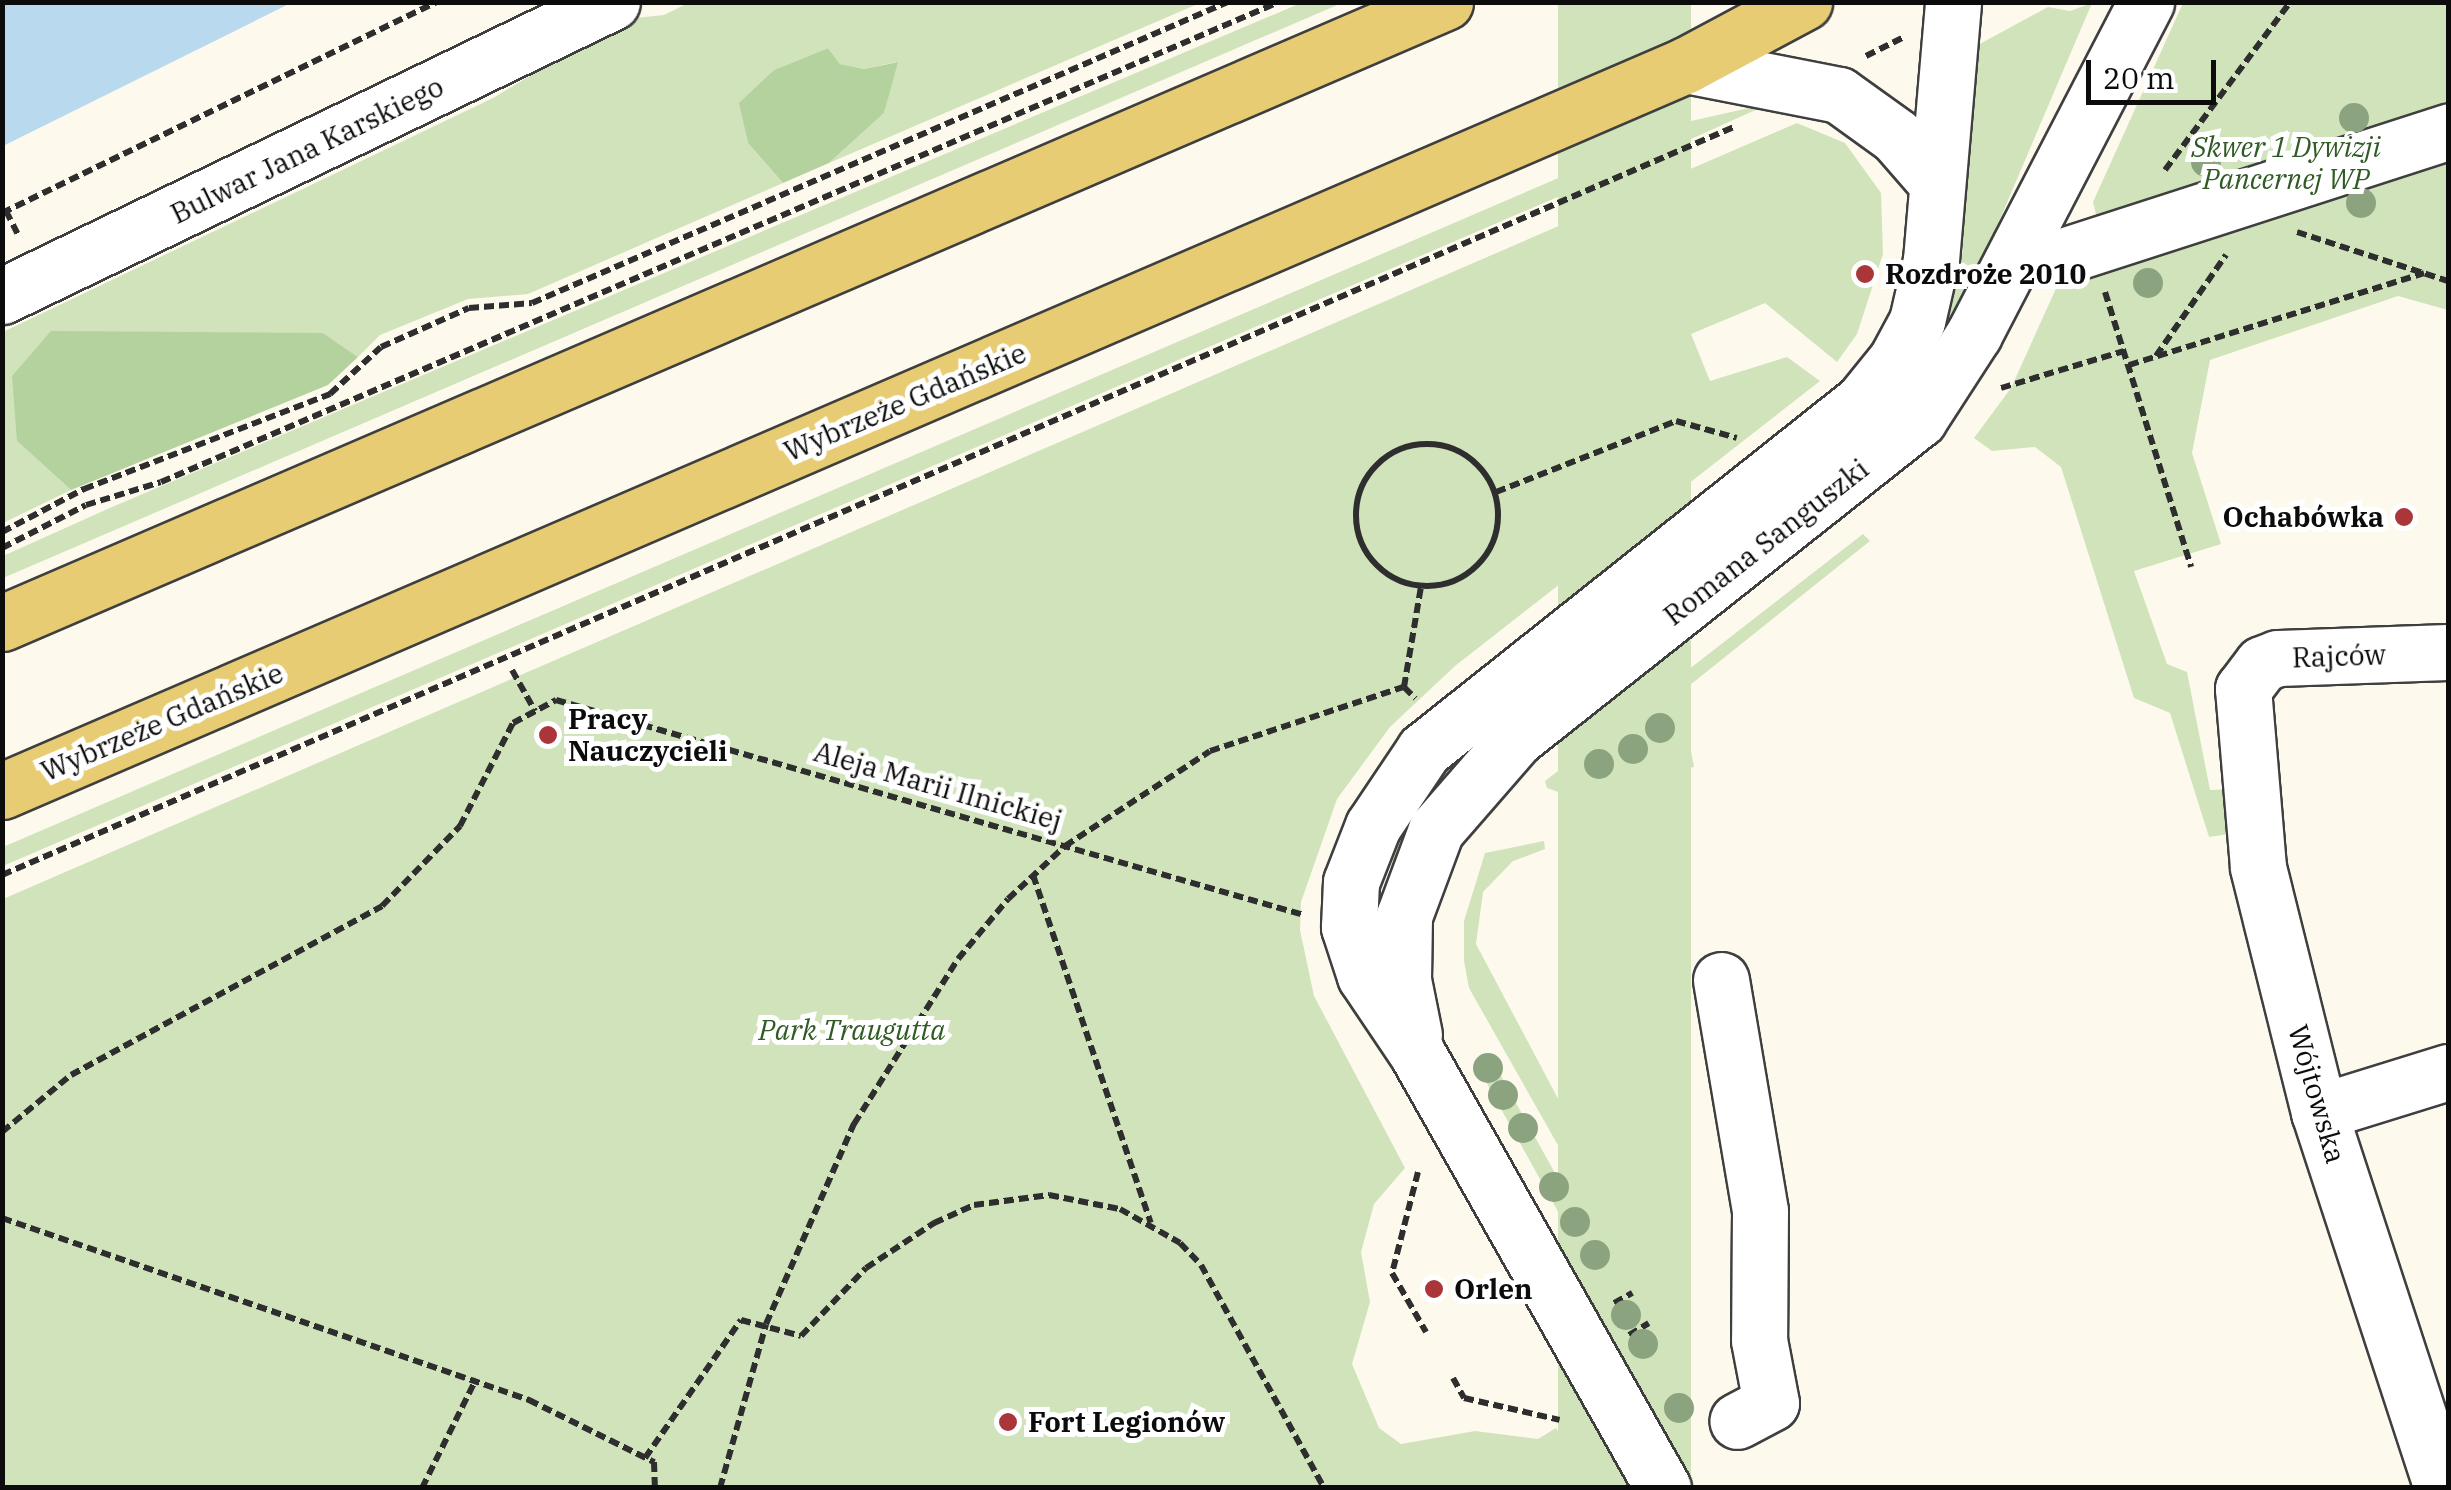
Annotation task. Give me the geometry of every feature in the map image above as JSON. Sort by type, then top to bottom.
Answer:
[{"type":"main road","points":[[2,623],[1445,2]]},
{"type":"main road","name":"Wybrzeże Gdańskie","points":[[2,791],[1686,65],[1804,2]]},
{"type":"street","name":"Bulwar Jana Karskiego","points":[[2,296],[612,2]]},
{"type":"street","name":"Romana Sanguszki","points":[[1662,1488],[1417,1053],[1364,976],[1349,927],[1360,854],[1394,789],[1424,750],[1862,402],[1917,320],[1931,260],[1954,2]]},
{"type":"street","name":"Romana Sanguszki","points":[[1417,1053],[1403,980],[1404,916],[1436,830],[1472,782],[1516,738],[1919,420],[2020,246],[2146,2]]},
{"type":"street","points":[[1686,65],[1839,95],[1896,136],[1936,182]]},
{"type":"street","points":[[2020,246],[2060,256],[2448,132]]},
{"type":"street","name":"Rajców","points":[[2252,676],[2448,652]]},
{"type":"street","name":"Wójtowska","points":[[2252,676],[2258,867],[2319,1112],[2442,1488]]},
{"type":"street","points":[[1721,980],[1760,1211],[1759,1340],[1771,1403],[1737,1420]]},
{"type":"street","points":[[2319,1112],[2448,1072]]},
{"type":"path","points":[[2,213],[436,2]]},
{"type":"path","points":[[2,532],[84,489],[330,394],[381,347],[470,308],[532,302],[1228,2]]},
{"type":"path","points":[[2,548],[86,505],[161,482],[1279,2]]},
{"type":"path","points":[[2063,2],[2076,2]]},
{"type":"path","points":[[2191,567],[2128,365],[2100,245],[2290,2]]},
{"type":"path","points":[[1860,59],[1909,34]]},
{"type":"path","points":[[2,875],[1750,120]]},
{"type":"path","points":[[2290,230],[2448,281]]},
{"type":"path","points":[[2155,357],[2230,248]]},
{"type":"path","points":[[2128,365],[2424,274]]},
{"type":"path","points":[[2002,388],[2124,350]]},
{"type":"path","points":[[1496,492],[1676,421],[1692,420],[1743,442]]},
{"type":"path","points":[[1434,444],[1467,455],[1496,492],[1500,516],[1484,560],[1466,576],[1422,587],[1398,581],[1364,549],[1356,527],[1364,481],[1399,449],[1434,444]]},
{"type":"path","points":[[1404,686],[1422,587]]},
{"type":"path","points":[[2,1132],[71,1075],[382,906],[460,826],[512,723],[535,711],[512,670]]},
{"type":"path","points":[[1404,686],[1424,706]]},
{"type":"path","points":[[720,1488],[766,1324],[854,1124],[904,1038],[958,959],[1033,875],[1065,846],[1210,752],[1404,686]]},
{"type":"path","name":"Aleja Marii Ilnickiej","points":[[535,711],[556,700],[1308,916]]},
{"type":"path","points":[[1033,875],[1151,1224]]},
{"type":"path","points":[[1418,1172],[1392,1273],[1426,1332]]},
{"type":"path","points":[[645,1458],[740,1320],[801,1336],[866,1268],[904,1242],[974,1205],[1049,1195],[1120,1208],[1180,1244],[1220,1292],[1324,1488]]},
{"type":"path","points":[[2,1218],[476,1378],[654,1462],[655,1488]]},
{"type":"path","points":[[1616,1302],[1632,1293]]},
{"type":"path","points":[[1637,1330],[1649,1324]]},
{"type":"path","points":[[422,1488],[476,1378]]},
{"type":"path","points":[[1453,1378],[1464,1398],[1560,1420]]},
{"type":"green space","points":[[690,2],[1200,3],[829,163],[884,113],[896,62],[864,69],[840,64],[828,48],[774,70],[740,104],[748,143],[783,183],[528,294],[468,299],[380,335],[358,357],[323,333],[17,441],[71,490],[3,523],[3,332],[493,98],[625,19],[664,15]]},
{"type":"green space","points":[[1558,2],[1691,2],[1691,1488],[1558,1488]]},
{"type":"green space","points":[[1301,3],[1342,3],[3,578],[3,556],[112,507]]},
{"type":"green space","points":[[2092,3],[1948,341],[1475,751],[1377,923],[1397,843],[1449,762],[1946,313],[1961,272],[1976,46],[2048,7],[2070,11]]},
{"type":"green space","name":"Skwer 1 Dywizji Pancernej WP","points":[[2183,3],[2448,3],[2448,310],[2398,296],[2210,360],[2192,453],[2221,544],[2134,571],[2167,664],[2187,672],[2210,790],[2233,789],[2236,833],[2209,837],[2170,713],[2134,698],[2061,467],[2035,447],[1992,451],[1974,438],[2011,388],[2063,273],[2099,227],[2093,202]]},
{"type":"green space","points":[[828,48],[840,64],[864,69],[898,62],[884,113],[829,163],[783,183],[748,143],[739,103],[774,70]]},
{"type":"green space","points":[[1771,103],[3,866],[3,847],[1691,121]]},
{"type":"green space","name":"Park Traugutta","points":[[1797,123],[1845,143],[1881,193],[1883,254],[1857,334],[1837,362],[1765,303],[1691,334],[1710,381],[1787,357],[1820,381],[1455,666],[1390,727],[1337,799],[1301,902],[1300,930],[1314,996],[1405,1168],[1374,1204],[1361,1252],[1370,1302],[1352,1364],[1379,1428],[1401,1444],[1475,1431],[1538,1439],[1556,1428],[1590,1487],[3,1487],[3,899]]},
{"type":"green space","points":[[51,331],[323,333],[358,357],[328,385],[71,490],[17,441],[12,376]]},
{"type":"green space","points":[[1863,534],[1870,541],[1680,693],[1694,767],[1561,793],[1547,788],[1545,781]]},
{"type":"green space","points":[[1544,841],[1545,849],[1513,861],[1483,892],[1476,944],[1598,1174],[1581,1186],[1469,988],[1464,961],[1464,921],[1485,853]]},
{"type":"green space","points":[[1490,1056],[1621,1293],[1607,1301],[1476,1064]]},
{"type":"green space","points":[[1645,1332],[1688,1407],[1675,1415],[1631,1340]]},
{"type":"water","points":[[3,2],[291,3],[3,146]]},
{"type":"place","name":"Rozdroże 2010","points":[[1865,274]]},
{"type":"place","name":"Ochabówka","points":[[2404,517]]},
{"type":"place","name":"Pracy Nauczycieli","points":[[548,735]]},
{"type":"place","name":"Orlen","points":[[1434,1289]]},
{"type":"place","name":"Fort Legionów","points":[[1008,1422]]}]
